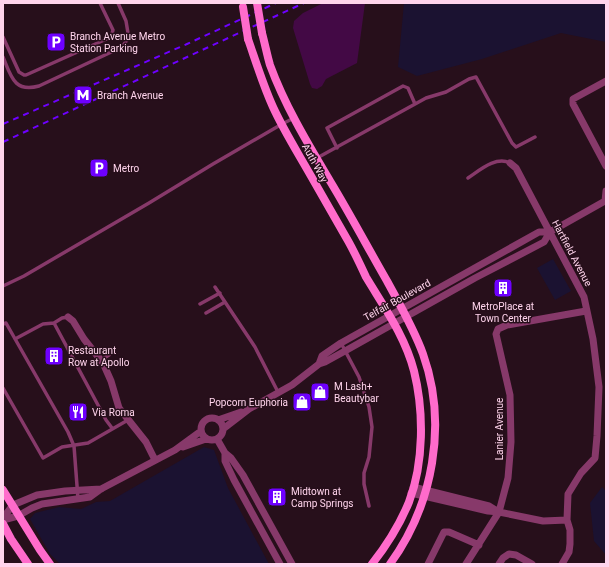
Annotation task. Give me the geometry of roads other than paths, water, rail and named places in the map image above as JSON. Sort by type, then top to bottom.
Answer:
[{"type":"street","name":"Auth Way","points":[[257,3],[262,33],[270,65],[294,118],[402,308],[424,355],[431,381],[434,403],[435,430],[433,458],[421,508],[408,535],[390,564]]},
{"type":"street","name":"Auth Way","points":[[242,5],[248,39],[262,82],[273,108],[347,239],[366,276],[395,324],[414,371],[420,405],[421,438],[416,475],[409,501],[399,522],[387,544],[372,564]]},
{"type":"street","points":[[606,81],[573,99],[573,104],[606,166]]},
{"type":"street","name":"Hartfield Avenue","points":[[510,163],[516,168],[584,297],[593,339],[599,387],[595,458],[581,473],[568,494],[567,520],[570,530],[570,544],[562,564]]},
{"type":"street","name":"Telfair Boulevard","points":[[319,364],[322,356],[389,315],[539,232],[550,232],[606,201],[606,191]]},
{"type":"street","name":"Telfair Boulevard","points":[[223,429],[249,409],[292,385],[319,364],[407,319],[475,278],[544,242],[550,232]]},
{"type":"street","points":[[491,259],[496,267]]},
{"type":"street","name":"Lanier Avenue","points":[[466,564],[499,512],[508,478],[511,442],[510,395],[496,334],[498,329],[507,325],[586,310]]},
{"type":"street","points":[[68,317],[73,321],[84,339],[102,360],[111,381],[119,408],[146,442],[155,460]]},
{"type":"street","name":"Telfair Boulevard","points":[[218,420],[249,409]]},
{"type":"street","points":[[3,519],[18,516],[42,504],[90,497],[101,489],[175,450],[206,439],[217,439],[221,435],[223,429],[218,420],[211,418],[207,419],[202,424],[201,431],[206,439]]},
{"type":"street","points":[[175,450],[201,431]]},
{"type":"street","points":[[217,439],[225,453],[231,458],[243,475],[292,564]]},
{"type":"street","points":[[225,453],[225,461],[234,480],[280,564]]},
{"type":"street","points":[[3,519],[12,505],[46,492],[101,489]]},
{"type":"street","points":[[3,490],[18,516],[50,564]]},
{"type":"street","points":[[412,490],[488,511],[543,521],[567,520]]},
{"type":"street","points":[[3,524],[28,564]]},
{"type":"street","points":[[428,564],[444,532],[449,532],[479,545]]},
{"type":"street","points":[[499,564],[503,558],[509,554],[516,555],[532,564]]},
{"type":"lane","points":[[3,37],[19,72],[24,75],[111,37],[113,30],[100,3]]},
{"type":"lane","points":[[3,57],[14,81],[20,86],[28,88],[39,86],[109,54],[122,47],[128,36],[126,21],[118,3]]},
{"type":"lane","points":[[316,158],[337,148],[426,98],[446,92],[469,79],[476,78],[512,143],[516,147],[535,136]]},
{"type":"lane","points":[[337,148],[327,128],[403,86],[408,88],[416,104]]},
{"type":"lane","points":[[3,286],[24,276],[294,118]]},
{"type":"lane","points":[[468,178],[496,162],[504,160],[510,163]]},
{"type":"lane","points":[[215,287],[255,347],[278,392]]},
{"type":"lane","points":[[200,304],[220,294]]},
{"type":"lane","points":[[206,313],[225,302]]},
{"type":"lane","points":[[15,339],[43,324],[54,323],[62,318],[68,317]]},
{"type":"lane","points":[[3,324],[6,322],[68,432],[74,446],[78,499]]},
{"type":"lane","points":[[54,323],[106,420],[112,428]]},
{"type":"lane","points":[[341,343],[359,378],[369,407],[372,427],[369,457],[364,473],[364,484],[368,506]]},
{"type":"lane","points":[[102,360],[109,355]]},
{"type":"lane","points":[[3,388],[43,458],[62,447],[88,444],[112,428],[128,420]]},
{"type":"railway","points":[[3,124],[187,44],[276,3]]},
{"type":"railway","points":[[3,142],[304,3]]},
{"type":"place","name":"Branch Avenue Metro Station Parking","points":[[56,42]]},
{"type":"place","name":"Branch Avenue","points":[[83,95]]},
{"type":"place","name":"Metro","points":[[99,168]]},
{"type":"place","name":"MetroPlace at Town Center","points":[[503,288]]},
{"type":"place","name":"Restaurant Row at Apollo","points":[[54,356]]},
{"type":"place","name":"M Lash+ Beautybar","points":[[320,392]]},
{"type":"place","name":"Popcorn Euphoria","points":[[302,402]]},
{"type":"place","name":"Via Roma","points":[[78,412]]},
{"type":"place","name":"Midtown at Camp Springs","points":[[277,497]]}]
